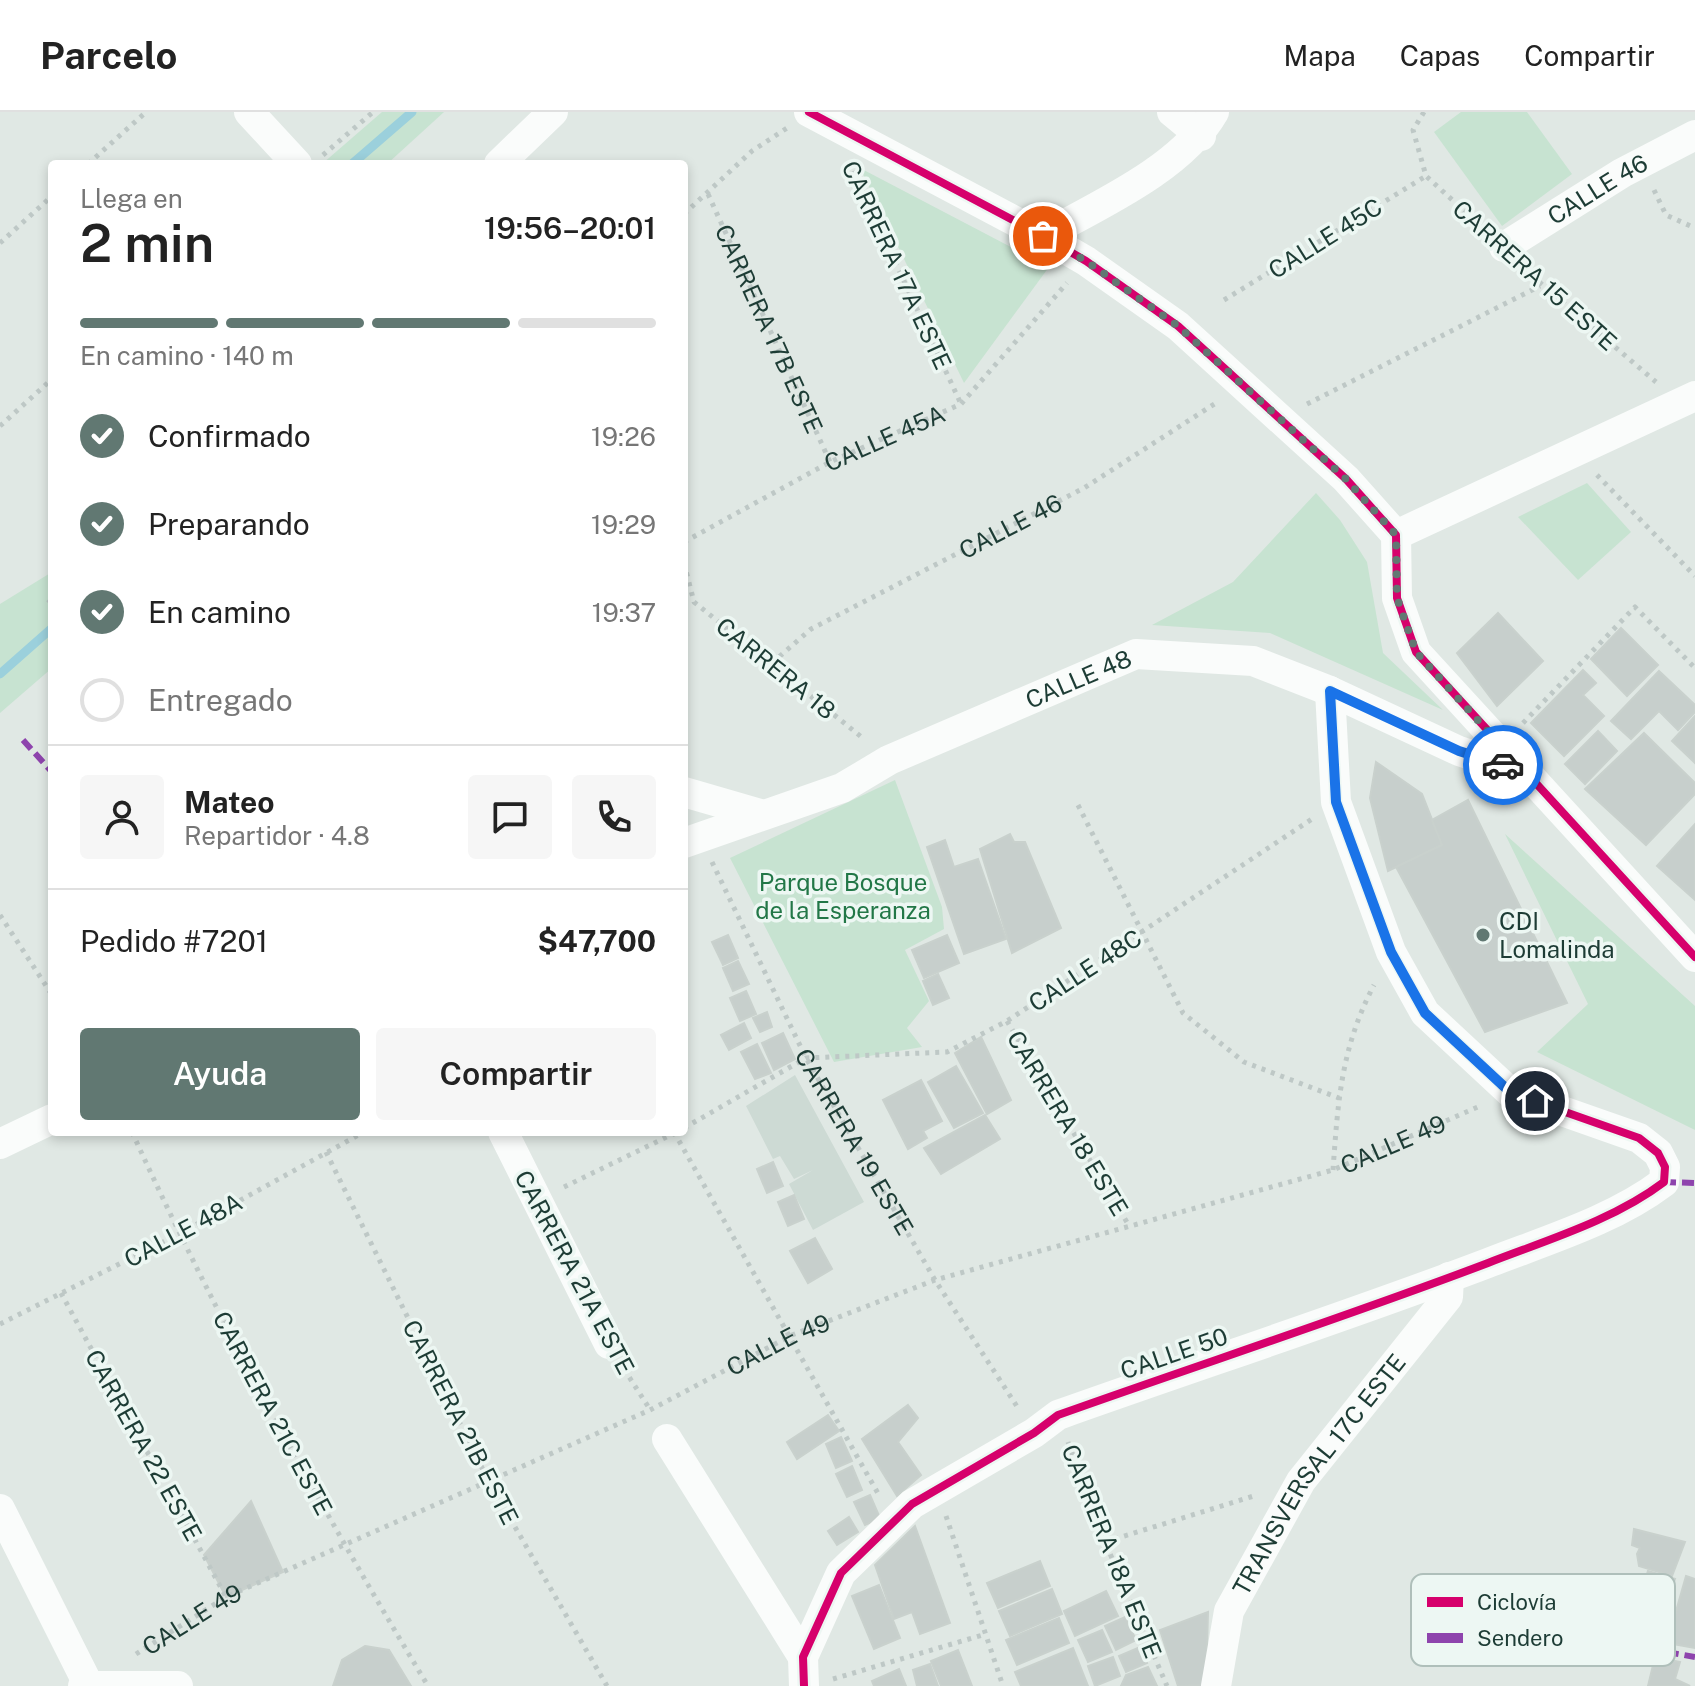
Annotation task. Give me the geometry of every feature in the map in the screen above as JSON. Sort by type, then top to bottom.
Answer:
[{"type":"street","points":[[249,112],[293,160]]},
{"type":"street","points":[[503,160],[553,112]]},
{"type":"street","points":[[1172,112],[1208,124]]},
{"type":"street","points":[[815,116],[1086,261],[1178,326],[1246,384],[1278,419],[1346,479],[1396,535],[1397,598],[1416,652],[1695,957]]},
{"type":"street","points":[[1043,236],[1124,192],[1208,124]]},
{"type":"street","name":"CALLE 46","points":[[1504,247],[1641,163],[1695,135]]},
{"type":"street","points":[[1396,535],[1688,400]]},
{"type":"street","name":"CALLE 48","points":[[691,840],[842,788],[889,760],[1136,654],[1253,661],[1330,691],[1459,751],[1525,772]]},
{"type":"street","points":[[1330,691],[1336,802],[1391,952],[1425,1013],[1511,1093]]},
{"type":"street","points":[[688,793],[760,814]]},
{"type":"street","name":"CALLE 50","points":[[811,1675],[841,1573],[893,1521],[937,1489],[1046,1424],[1449,1277],[1630,1204],[1664,1182],[1665,1167],[1658,1153],[1639,1138],[1511,1093]]},
{"type":"street","points":[[0,1144],[48,1121]]},
{"type":"street","name":"CARRERA 21A ESTE","points":[[505,1136],[609,1344]]},
{"type":"street","name":"TRANSVERSAL 17C ESTE","points":[[1216,1686],[1229,1611],[1301,1481],[1448,1297],[1449,1277]]},
{"type":"street","points":[[667,1439],[811,1675]]},
{"type":"street","points":[[0,1509],[86,1685],[178,1686]]},
{"type":"path","points":[[92,160],[146,112]]},
{"type":"path","points":[[318,160],[373,112]]},
{"type":"path","points":[[1424,112],[1413,130],[1426,176]]},
{"type":"path","points":[[688,211],[752,151],[815,116]]},
{"type":"path","points":[[1641,163],[1666,215],[1695,228]]},
{"type":"path","points":[[0,243],[48,200]]},
{"type":"path","points":[[1278,419],[1540,286]]},
{"type":"path","points":[[0,426],[48,383]]},
{"type":"path","points":[[1574,451],[1695,576]]},
{"type":"path","points":[[1500,747],[1635,607],[1695,668]]},
{"type":"path","points":[[1078,805],[1183,1013],[1244,1062],[1339,1098]]},
{"type":"path","points":[[0,915],[48,989]]},
{"type":"path","points":[[1333,1170],[1341,1072],[1356,1020],[1391,952]]},
{"type":"path","points":[[688,1126],[806,1058]]},
{"type":"path","points":[[538,1200],[668,1136]]},
{"type":"path","points":[[678,1136],[893,1521]]},
{"type":"path","points":[[1105,1542],[1301,1481]]},
{"type":"path","points":[[937,1489],[1003,1686]]},
{"type":"path","points":[[811,1675],[986,1634]]},
{"type":"shaded area","points":[[795,1075],[864,1202],[813,1230],[789,1184],[813,1170],[794,1179],[780,1156],[773,1159],[746,1106]]},
{"type":"green space","points":[[382,112],[444,112],[391,160],[327,160]]},
{"type":"green space","points":[[1461,112],[1527,112],[1572,174],[1502,226],[1434,132]]},
{"type":"green space","points":[[860,168],[1049,267],[964,383]]},
{"type":"green space","points":[[1587,483],[1631,532],[1578,580],[1518,517]]},
{"type":"green space","points":[[1316,493],[1340,520],[1367,562],[1383,653],[1443,710],[1270,633],[1152,625],[1233,582]]},
{"type":"green space","points":[[48,574],[48,671],[0,713],[0,604]]},
{"type":"green space","name":"Parque Bosque de la Esperanza","points":[[895,780],[942,907],[944,929],[905,950],[929,1001],[907,1028],[922,1047],[834,1062],[730,858]]},
{"type":"green space","points":[[1505,834],[1695,1006],[1695,1130],[1537,1052],[1588,1004]]},
{"type":"building","points":[[1498,613],[1543,661],[1497,706],[1457,653]]},
{"type":"building","points":[[1621,628],[1658,665],[1627,696],[1591,659]]},
{"type":"building","points":[[1583,670],[1596,683],[1583,695],[1604,716],[1564,756],[1531,723]]},
{"type":"building","points":[[1659,671],[1695,705],[1695,712],[1678,730],[1659,711],[1631,739],[1611,721]]},
{"type":"building","points":[[1695,716],[1695,763],[1672,741]]},
{"type":"building","points":[[1598,731],[1617,751],[1585,784],[1565,764]]},
{"type":"building","points":[[1644,733],[1695,783],[1695,794],[1646,845],[1585,789]]},
{"type":"building","points":[[1376,762],[1422,794],[1442,845],[1388,871],[1370,798]]},
{"type":"building","name":"CDI Lomalinda","points":[[1468,800],[1567,1003],[1485,1032],[1396,867],[1442,845],[1432,820]]},
{"type":"building","points":[[1695,824],[1695,900],[1657,866]]},
{"type":"building","points":[[1010,834],[1014,842],[1025,842],[1061,928],[1012,953],[980,849]]},
{"type":"building","points":[[945,840],[954,867],[978,859],[1006,939],[964,954],[927,847]]},
{"type":"building","points":[[728,935],[738,958],[723,965],[712,942]]},
{"type":"building","points":[[947,935],[959,963],[924,978],[912,950]]},
{"type":"building","points":[[738,961],[749,984],[733,991],[723,968]]},
{"type":"building","points":[[938,974],[949,998],[933,1005],[923,981]]},
{"type":"building","points":[[746,991],[756,1014],[740,1021],[730,998]]},
{"type":"building","points":[[767,1012],[772,1027],[760,1032],[753,1018]]},
{"type":"building","points":[[744,1023],[751,1038],[729,1050],[721,1035]]},
{"type":"building","points":[[783,1033],[795,1059],[774,1070],[762,1043]]},
{"type":"building","points":[[981,1037],[1011,1100],[987,1114],[955,1053]]},
{"type":"building","points":[[757,1044],[771,1073],[755,1079],[741,1052]]},
{"type":"building","points":[[956,1066],[983,1113],[954,1128],[928,1082]]},
{"type":"building","points":[[921,1080],[942,1121],[923,1131],[927,1138],[908,1149],[883,1100]]},
{"type":"building","points":[[985,1115],[1000,1139],[941,1174],[924,1148]]},
{"type":"building","points":[[773,1162],[783,1186],[767,1193],[757,1169]]},
{"type":"building","points":[[794,1195],[804,1219],[788,1226],[778,1202]]},
{"type":"building","points":[[815,1238],[832,1269],[808,1283],[790,1251]]},
{"type":"building","points":[[908,1405],[918,1418],[898,1442],[921,1475],[897,1496],[862,1439]]},
{"type":"building","points":[[828,1415],[839,1431],[797,1459],[787,1442]]},
{"type":"building","points":[[841,1437],[852,1461],[836,1468],[826,1444]]},
{"type":"building","points":[[852,1466],[862,1490],[847,1497],[836,1474]]},
{"type":"building","points":[[870,1495],[880,1518],[865,1525],[854,1502]]},
{"type":"building","points":[[251,1501],[283,1572],[226,1597],[204,1555]]},
{"type":"building","points":[[849,1517],[858,1532],[837,1545],[828,1531]]},
{"type":"building","points":[[915,1526],[950,1623],[920,1634],[912,1612],[894,1619],[875,1565]]},
{"type":"building","points":[[1634,1529],[1685,1542],[1673,1574],[1639,1566],[1637,1554],[1640,1548],[1632,1545]]},
{"type":"building","points":[[1040,1561],[1050,1586],[998,1608],[987,1583]]},
{"type":"building","points":[[1686,1576],[1695,1579],[1695,1648],[1675,1644],[1675,1615]]},
{"type":"building","points":[[879,1585],[900,1638],[874,1649],[852,1596]]},
{"type":"building","points":[[1052,1589],[1062,1614],[1010,1636],[999,1611]]},
{"type":"building","points":[[1106,1591],[1118,1616],[1075,1636],[1064,1611]]},
{"type":"building","points":[[1208,1612],[1206,1685],[1178,1686],[1160,1630]]},
{"type":"building","points":[[1125,1617],[1136,1640],[1116,1650],[1105,1626]]},
{"type":"building","points":[[1059,1618],[1069,1643],[1017,1665],[1006,1640]]},
{"type":"building","points":[[1102,1630],[1112,1652],[1088,1662],[1078,1640]]},
{"type":"building","points":[[365,1646],[389,1650],[411,1686],[333,1686],[342,1660]]},
{"type":"building","points":[[1140,1647],[1147,1663],[1126,1672],[1119,1656]]},
{"type":"building","points":[[1073,1648],[1088,1686],[1021,1686],[1015,1672]]},
{"type":"building","points":[[958,1650],[972,1686],[941,1686],[931,1661]]},
{"type":"building","points":[[1113,1657],[1120,1676],[1095,1686],[1088,1666]]},
{"type":"building","points":[[1675,1661],[1680,1662],[1675,1679],[1690,1686],[1648,1686],[1653,1666],[1675,1666]]},
{"type":"building","points":[[930,1664],[938,1686],[917,1686],[913,1670]]},
{"type":"building","points":[[1148,1667],[1157,1686],[1121,1686],[1126,1675]]},
{"type":"building","points":[[899,1669],[906,1686],[874,1686],[872,1681]]},
{"type":"waterway","points":[[357,160],[412,112]]},
{"type":"waterway","points":[[0,674],[48,632]]},
{"type":"marked path","points":[[23,740],[48,768]]},
{"type":"marked path","points":[[1664,1182],[1695,1183]]},
{"type":"marked path","points":[[1675,1654],[1695,1657]]},
{"type":"cycle path","name":"CARRERA 17A ESTE","points":[[809,112],[1086,261],[1178,326],[1346,479],[1396,535],[1397,598],[1416,652],[1695,957]]},
{"type":"cycle path","points":[[804,1686],[803,1657],[841,1573],[912,1504],[1034,1433],[1058,1415],[1556,1237],[1624,1207],[1664,1182],[1665,1167],[1658,1153],[1639,1138],[1511,1093],[1425,1013],[1391,952],[1336,802],[1330,691]]},
{"type":"way so far","points":[[1043,236],[1086,261],[1178,326],[1246,384],[1278,419],[1346,479],[1396,535],[1397,598],[1416,652],[1525,772],[1503,765]]},
{"type":"place","name":"CDI Lomalinda","points":[[1483,935]]},
{"type":"route","points":[[1503,765],[1459,751],[1330,691],[1336,802],[1391,952],[1425,1013],[1511,1093],[1535,1101]]}]
